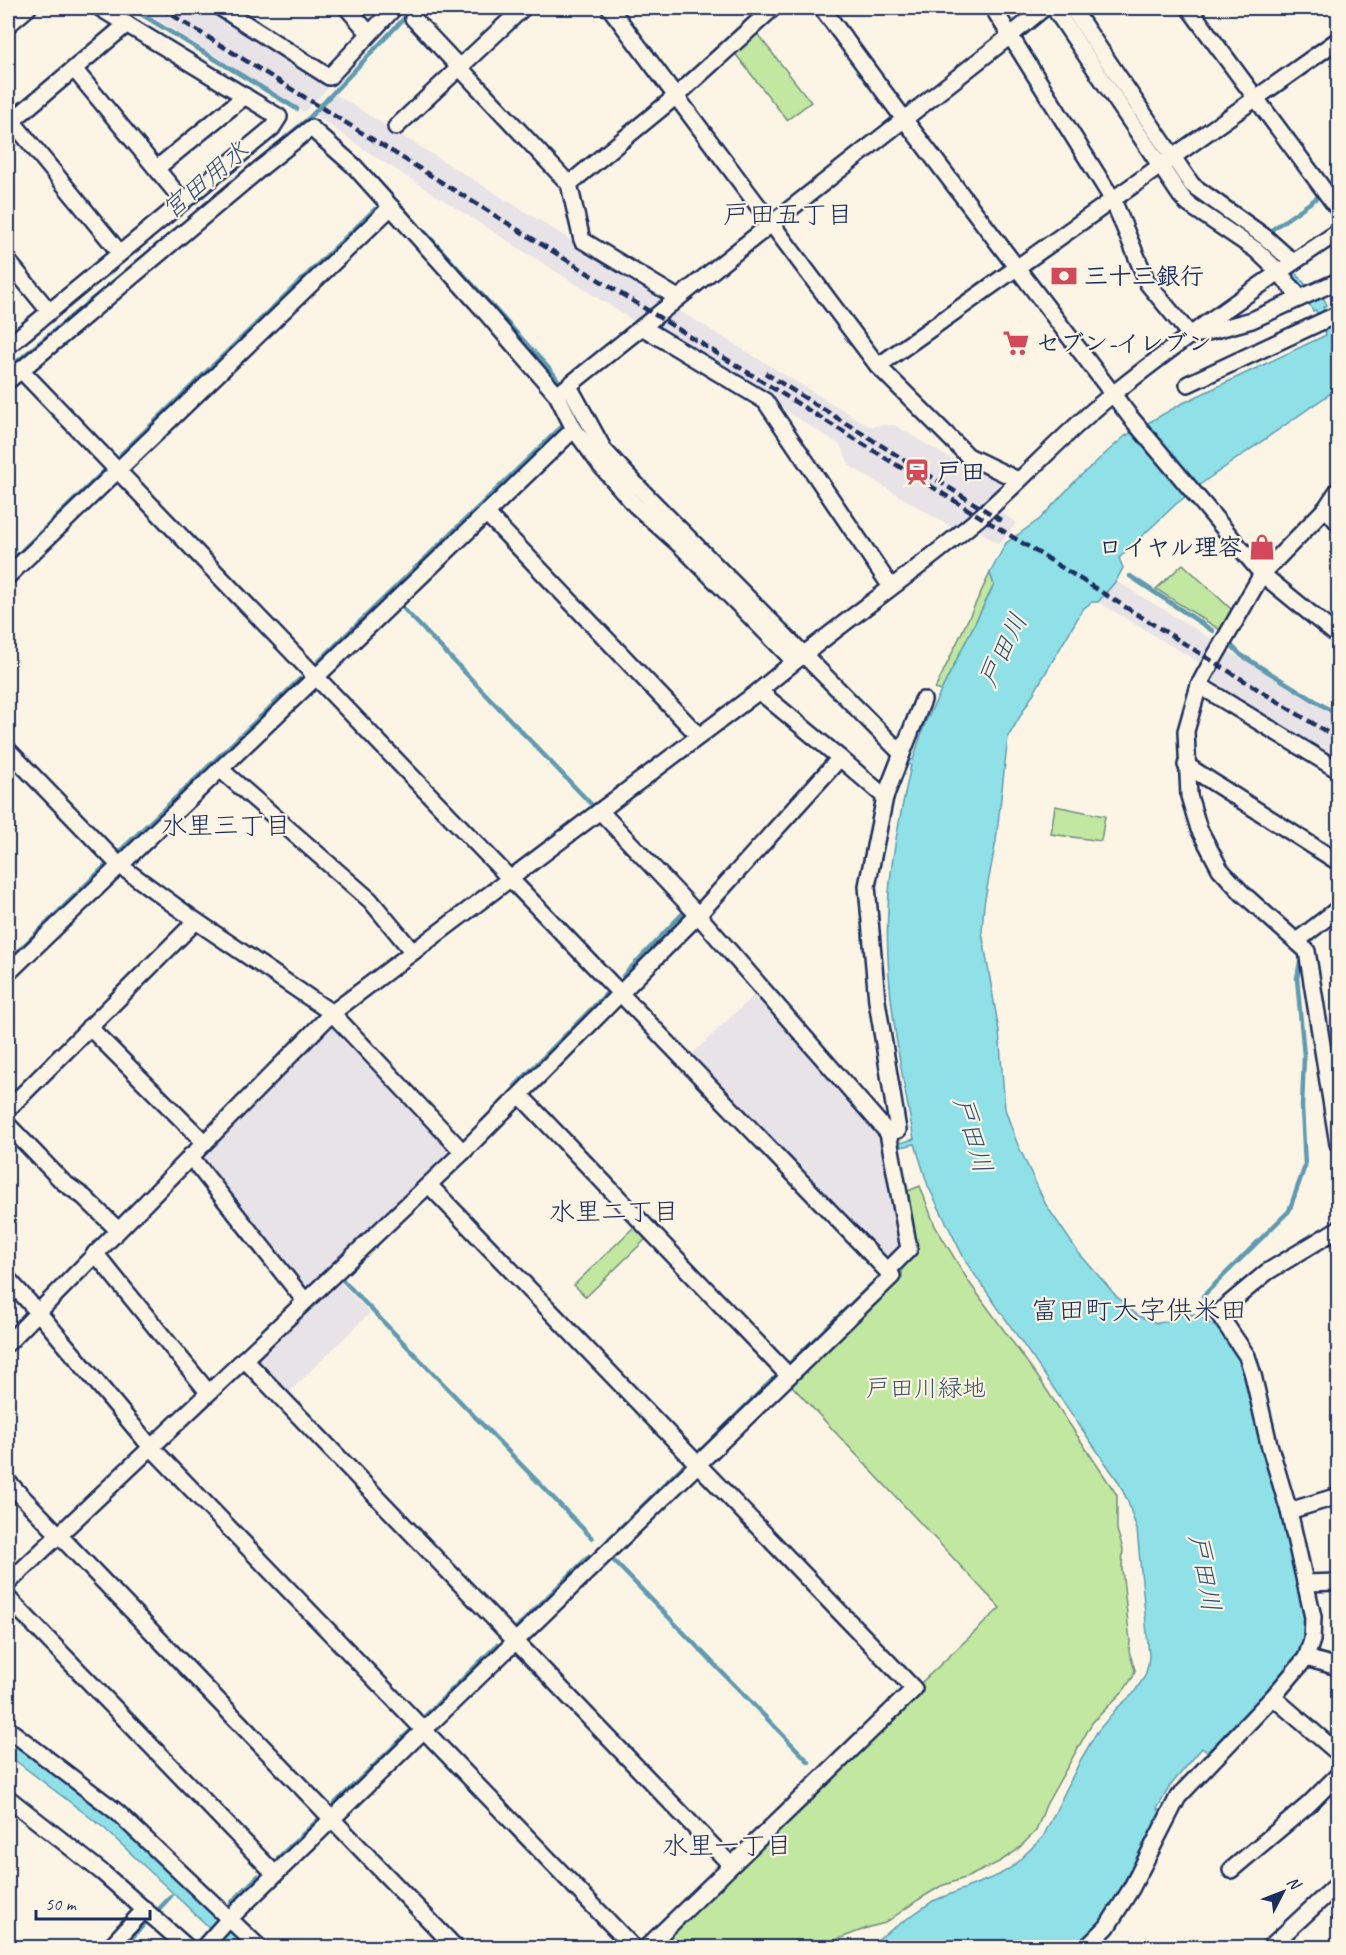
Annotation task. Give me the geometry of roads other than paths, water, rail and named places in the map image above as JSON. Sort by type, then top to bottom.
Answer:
[{"type":"street","points":[[8,25],[27,8]]},
{"type":"street","points":[[8,346],[272,128],[279,117],[100,8]]},
{"type":"street","points":[[221,8],[329,77],[394,8]]},
{"type":"street","points":[[347,8],[369,33]]},
{"type":"street","points":[[396,127],[523,8]]},
{"type":"street","points":[[609,8],[879,366],[968,456],[1018,480]]},
{"type":"street","points":[[569,184],[675,97],[773,8]]},
{"type":"street","points":[[822,8],[1112,395],[1198,500],[1262,574],[1338,636]]},
{"type":"street","points":[[993,8],[1113,200],[1148,284],[1191,336]]},
{"type":"street","points":[[563,391],[1044,8]]},
{"type":"street","points":[[1054,8],[1188,204],[1256,250],[1280,272],[1300,298]]},
{"type":"street","points":[[1072,8],[1198,191],[1265,237],[1293,262]]},
{"type":"street","points":[[1189,8],[1338,209]]},
{"type":"street","points":[[413,18],[569,184],[582,240],[678,298]]},
{"type":"street","points":[[120,253],[10,119],[127,24]]},
{"type":"street","points":[[879,366],[1338,39]]},
{"type":"street","points":[[74,69],[183,201]]},
{"type":"street","points":[[157,168],[245,96]]},
{"type":"street","points":[[8,381],[311,128],[354,166],[563,391],[604,450],[799,657]]},
{"type":"street","points":[[8,576],[391,207]]},
{"type":"street","points":[[8,1343],[332,1013],[759,691],[799,657],[891,587],[979,517],[1112,395],[1293,262],[1338,232]]},
{"type":"street","points":[[8,261],[49,311]]},
{"type":"street","points":[[1191,336],[1252,320],[1338,281]]},
{"type":"street","points":[[1188,384],[1338,314]]},
{"type":"street","points":[[642,327],[765,401],[891,587]]},
{"type":"street","points":[[21,370],[892,1276],[275,1874],[208,1942]]},
{"type":"street","points":[[563,391],[574,429],[601,466],[635,505],[901,753]]},
{"type":"street","points":[[8,973],[574,429]]},
{"type":"street","points":[[1338,490],[1326,508],[1262,574],[1199,685],[1186,731],[1189,796],[1199,829],[1220,869],[1242,893],[1307,951],[1334,1087],[1338,1144]]},
{"type":"street","points":[[1326,508],[1338,523]]},
{"type":"street","points":[[486,513],[699,736]]},
{"type":"street","points":[[1199,685],[1338,770]]},
{"type":"street","points":[[759,691],[885,797]]},
{"type":"street","points":[[888,1133],[898,1130],[877,1001],[867,886],[885,797],[923,700]]},
{"type":"street","points":[[8,750],[119,866],[332,1013],[463,1152]]},
{"type":"street","points":[[8,1583],[150,1446],[463,1152],[698,915],[840,758]]},
{"type":"street","points":[[1186,765],[1338,862]]},
{"type":"street","points":[[220,769],[370,900],[413,952]]},
{"type":"street","points":[[600,811],[698,915],[888,1133],[909,1249],[887,1271]]},
{"type":"street","points":[[1297,940],[1338,909]]},
{"type":"street","points":[[8,1109],[196,921]]},
{"type":"street","points":[[89,1027],[204,1142]]},
{"type":"street","points":[[520,1095],[789,1376]]},
{"type":"street","points":[[8,1125],[63,1182],[84,1197],[118,1230]]},
{"type":"street","points":[[190,1156],[305,1301]]},
{"type":"street","points":[[429,1185],[914,1689],[646,1947]]},
{"type":"street","points":[[1086,1947],[1107,1927],[1131,1889],[1178,1797],[1273,1697],[1306,1658],[1312,1640],[1313,1617],[1289,1511],[1246,1356],[1218,1313],[1267,1272],[1338,1229]]},
{"type":"street","points":[[95,1253],[208,1392]]},
{"type":"street","points":[[8,1280],[38,1312],[150,1446],[634,1947]]},
{"type":"street","points":[[244,1359],[731,1865]]},
{"type":"street","points":[[8,1482],[456,1947]]},
{"type":"street","points":[[1289,1511],[1338,1496]]},
{"type":"street","points":[[1305,1583],[1338,1582]]},
{"type":"street","points":[[8,1598],[275,1874]]},
{"type":"street","points":[[1306,1658],[1338,1667]]},
{"type":"street","points":[[1273,1697],[1338,1753]]},
{"type":"street","points":[[8,1729],[117,1812],[227,1921],[260,1947]]},
{"type":"street","points":[[1231,1870],[1308,1805],[1338,1775]]},
{"type":"street","points":[[8,1798],[104,1873],[188,1947]]},
{"type":"street","points":[[1269,1947],[1338,1886]]},
{"type":"street","points":[[109,1947],[145,1909]]},
{"type":"water","points":[[1059,8],[1067,8],[1188,189],[1280,254],[1315,296],[1321,293],[1327,305],[1323,307],[1326,312],[1318,316],[1307,300],[1188,198]]},
{"type":"water","name":"戸田川","points":[[1332,323],[1335,331],[1338,330],[1338,388],[1205,481],[1175,505],[1119,558],[1123,568],[1116,581],[1098,602],[1092,602],[1083,609],[1008,737],[996,841],[984,904],[982,932],[999,1031],[1005,1109],[1017,1143],[1046,1205],[1078,1252],[1116,1296],[1138,1316],[1157,1323],[1182,1315],[1196,1314],[1217,1328],[1233,1346],[1242,1361],[1297,1571],[1306,1619],[1306,1635],[1299,1659],[1207,1752],[1202,1748],[1170,1786],[1157,1809],[1162,1812],[1115,1899],[1117,1902],[1097,1928],[1076,1947],[865,1948],[933,1901],[999,1875],[1012,1867],[1043,1837],[1081,1759],[1097,1732],[1117,1708],[1133,1694],[1145,1676],[1149,1655],[1137,1530],[1118,1481],[966,1262],[928,1186],[915,1144],[901,1147],[900,1143],[914,1139],[894,1025],[887,938],[891,872],[911,765],[904,763],[906,758],[913,760],[925,723],[994,585],[990,573],[1006,543],[1040,519],[1077,479],[1125,436],[1181,404],[1326,335],[1324,328]]},
{"type":"water","points":[[8,1739],[113,1818],[248,1947],[230,1947],[104,1828],[8,1755]]},
{"type":"waterway","points":[[131,8],[297,109]]},
{"type":"waterway","name":"宮田用水","points":[[228,186],[309,118],[414,8]]},
{"type":"waterway","points":[[367,169],[418,225]]},
{"type":"waterway","points":[[1330,189],[1338,184]]},
{"type":"waterway","points":[[1270,231],[1321,195]]},
{"type":"waterway","points":[[121,454],[375,209]]},
{"type":"waterway","name":"宮田用水","points":[[8,369],[185,222]]},
{"type":"waterway","points":[[424,231],[553,373],[562,386]]},
{"type":"waterway","points":[[318,662],[561,427]]},
{"type":"waterway","points":[[8,564],[104,471]]},
{"type":"waterway","points":[[1130,576],[1213,631]]},
{"type":"waterway","points":[[403,608],[592,805]]},
{"type":"waterway","points":[[1232,646],[1241,655],[1338,715]]},
{"type":"waterway","points":[[120,851],[300,679]]},
{"type":"waterway","points":[[8,961],[106,865]]},
{"type":"waterway","points":[[623,976],[684,912]]},
{"type":"waterway","points":[[1203,1296],[1289,1211],[1305,1166],[1302,1107],[1304,1056],[1297,978],[1300,962]]},
{"type":"waterway","points":[[515,1086],[606,994]]},
{"type":"waterway","points":[[339,1276],[592,1538]]},
{"type":"waterway","points":[[790,1363],[874,1282]]},
{"type":"waterway","points":[[8,1333],[27,1312]]},
{"type":"waterway","points":[[700,1451],[773,1379]]},
{"type":"waterway","points":[[609,1539],[682,1467]]},
{"type":"waterway","points":[[517,1627],[589,1556]]},
{"type":"waterway","points":[[614,1561],[809,1762]]},
{"type":"waterway","points":[[425,1716],[497,1645]]},
{"type":"waterway","points":[[335,1803],[409,1732]]},
{"type":"waterway","points":[[278,1858],[318,1820]]},
{"type":"waterway","points":[[231,1903],[258,1876]]},
{"type":"waterway","points":[[157,1911],[171,1896]]},
{"type":"waterway","points":[[123,1948],[148,1920]]},
{"type":"railway","points":[[161,8],[1338,739]]},
{"type":"railway","points":[[765,373],[1004,522]]},
{"type":"place","name":"三十三銀行","points":[[1064,276]]},
{"type":"place","name":"セブン-イレブン","points":[[1016,343]]},
{"type":"place","name":"戸田","points":[[917,472]]},
{"type":"place","name":"ロイヤル理容","points":[[1262,547]]},
{"type":"district","name":"戸田五丁目","points":[[788,214]]},
{"type":"district","name":"水里三丁目","points":[[226,825]]},
{"type":"district","name":"水里二丁目","points":[[614,1211]]},
{"type":"district","name":"富田町大字供米田","points":[[1139,1310]]},
{"type":"district","name":"水里一丁目","points":[[727,1845]]},
{"type":"park label","name":"戸田川緑地","points":[[926,1388]]}]
